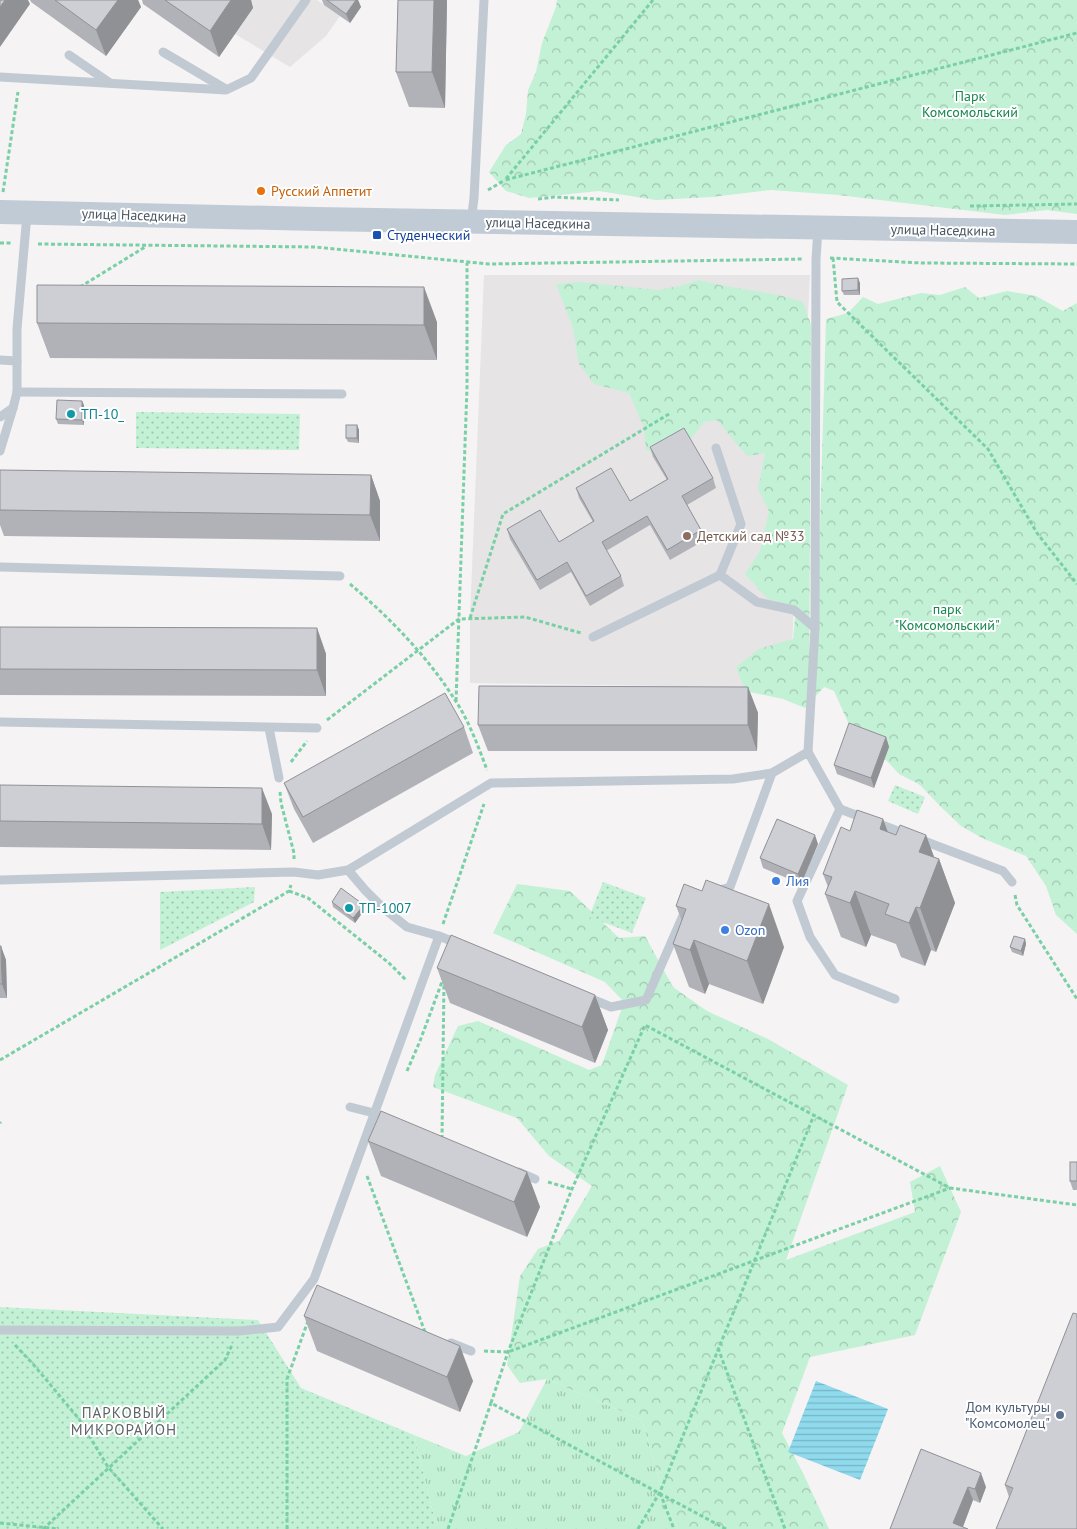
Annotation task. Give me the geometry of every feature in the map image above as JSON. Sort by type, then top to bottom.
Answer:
[{"type":"main road","name":"улица Наседкина","points":[[1,212],[1077,232]]},
{"type":"lane","points":[[0,77],[226,90],[251,78],[306,0]]},
{"type":"lane","points":[[471,222],[474,198],[484,0]]},
{"type":"lane","points":[[163,52],[226,90]]},
{"type":"lane","points":[[70,55],[110,83]]},
{"type":"lane","points":[[0,451],[17,392],[18,329],[27,212]]},
{"type":"lane","points":[[818,228],[816,258],[815,628],[808,752],[840,809],[1004,871],[1012,882]]},
{"type":"lane","points":[[0,360],[17,361]]},
{"type":"lane","points":[[17,392],[342,394]]},
{"type":"lane","points":[[0,418],[13,408]]},
{"type":"lane","points":[[593,637],[720,575],[742,524],[716,448]]},
{"type":"lane","points":[[0,567],[340,576]]},
{"type":"lane","points":[[720,575],[757,602],[794,610],[815,628]]},
{"type":"lane","points":[[0,722],[317,728]]},
{"type":"lane","points":[[269,728],[279,778]]},
{"type":"lane","points":[[0,880],[294,872],[318,874],[348,870],[491,784],[733,778],[772,773],[808,752]]},
{"type":"lane","points":[[706,895],[730,887],[772,773]]},
{"type":"lane","points":[[840,809],[797,901],[810,937],[835,975],[896,999]]},
{"type":"lane","points":[[348,870],[382,908],[407,927],[439,936],[468,948]]},
{"type":"lane","points":[[575,992],[611,1007],[646,1000],[690,900]]},
{"type":"lane","points":[[0,1330],[239,1331],[278,1327],[314,1279],[439,936]]},
{"type":"lane","points":[[350,1107],[374,1112],[387,1118]]},
{"type":"lane","points":[[510,1168],[535,1179]]},
{"type":"lane","points":[[314,1279],[320,1288]]},
{"type":"lane","points":[[425,1332],[471,1351]]},
{"type":"path","points":[[653,0],[505,180],[1077,33]]},
{"type":"path","points":[[20,79],[1,212],[0,243],[316,247],[489,264],[816,258],[921,262],[1077,264]]},
{"type":"path","points":[[74,290],[146,246]]},
{"type":"path","points":[[833,258],[837,302],[988,449],[1038,533],[1077,584]]},
{"type":"path","points":[[456,701],[467,387],[467,263]]},
{"type":"path","points":[[470,618],[503,514],[669,414]]},
{"type":"path","points":[[340,576],[364,596],[418,650],[456,701],[480,751],[491,784],[439,936]]},
{"type":"path","points":[[279,778],[317,728],[459,618],[525,617],[593,637]]},
{"type":"path","points":[[0,1060],[289,891],[294,872],[294,853],[281,803]]},
{"type":"path","points":[[289,891],[308,898],[389,963],[418,993]]},
{"type":"path","points":[[1017,905],[1077,999]]},
{"type":"path","points":[[406,1075],[444,978],[442,1140]]},
{"type":"path","points":[[448,1529],[508,1352],[572,1189],[645,1025],[950,1188],[1077,1205]]},
{"type":"path","points":[[638,1529],[660,1492],[814,1115]]},
{"type":"path","points":[[365,1173],[425,1332]]},
{"type":"path","points":[[535,1179],[572,1189]]},
{"type":"path","points":[[471,1351],[508,1352],[950,1188]]},
{"type":"path","points":[[288,1529],[287,1379],[320,1288]]},
{"type":"path","points":[[43,1528],[225,1360],[239,1331]]},
{"type":"path","points":[[13,1344],[34,1364],[79,1419],[108,1467],[163,1529]]},
{"type":"path","points":[[718,1348],[785,1529]]},
{"type":"path","points":[[491,1403],[726,1529]]},
{"type":"path","points":[[660,1492],[674,1529]]},
{"type":"path","points":[[0,1523],[58,1529]]},
{"type":"shaded area","points":[[242,0],[317,0],[340,16],[326,36],[290,67],[235,34]]},
{"type":"shaded area","points":[[484,275],[810,275],[790,688],[470,683],[470,618]]},
{"type":"green space","name":"Парк Комсомольский","points":[[557,0],[1077,0],[1077,214],[1047,210],[1005,215],[838,195],[771,190],[712,197],[656,200],[599,191],[529,198],[506,191],[489,172],[506,145],[521,134],[526,114],[528,90],[536,72],[542,43]]},
{"type":"green space","points":[[699,280],[803,302],[811,325],[809,704],[805,708],[783,699],[745,691],[736,667],[759,649],[793,639],[796,609],[767,598],[745,574],[760,551],[769,511],[758,489],[765,453],[747,456],[717,420],[704,422],[683,449],[667,462],[646,449],[644,428],[629,393],[594,384],[579,364],[573,328],[556,284],[581,282],[658,290]]},
{"type":"green space","name":"парк \"Комсомольский\"","points":[[965,287],[979,298],[1007,291],[1036,296],[1063,311],[1077,303],[1077,934],[1056,915],[1046,886],[1026,856],[982,838],[961,826],[922,787],[899,774],[851,729],[834,691],[824,687],[815,697],[826,319],[848,313],[863,297],[878,304],[921,293],[940,295]]},
{"type":"green space","points":[[136,412],[300,414],[299,450],[136,448]]},
{"type":"green space","points":[[895,785],[925,797],[918,814],[888,801]]},
{"type":"green space","points":[[603,882],[646,898],[632,933],[589,917]]},
{"type":"green space","points":[[517,884],[570,891],[619,938],[645,936],[673,987],[707,1011],[768,1039],[848,1085],[786,1260],[915,1212],[910,1182],[940,1166],[961,1212],[915,1335],[810,1357],[782,1433],[829,1529],[678,1529],[667,1506],[642,1420],[547,1379],[520,1383],[507,1365],[520,1276],[538,1249],[559,1241],[592,1186],[549,1156],[517,1118],[433,1087],[435,1075],[458,1026],[478,1021],[589,1070],[602,1065],[624,1002],[605,982],[493,933]]},
{"type":"green space","points":[[255,887],[254,902],[160,950],[160,892]]},
{"type":"green space","points":[[0,1307],[258,1320],[301,1388],[414,1435],[437,1529],[0,1529]]},
{"type":"green space","points":[[547,1379],[642,1420],[667,1506],[678,1529],[437,1529],[414,1435],[466,1456],[519,1432]]},
{"type":"water","points":[[816,1381],[888,1409],[860,1480],[788,1452]]},
{"type":"building","points":[[0,0],[5,0],[0,7]]},
{"type":"building","points":[[55,0],[118,0],[96,30]]},
{"type":"building","points":[[165,0],[231,0],[210,31]]},
{"type":"building","points":[[327,0],[356,0],[346,14]]},
{"type":"building","points":[[398,0],[434,0],[432,72],[396,72]]},
{"type":"building","points":[[858,278],[858,290],[842,291],[842,279]]},
{"type":"building","points":[[37,285],[424,287],[424,325],[37,323]]},
{"type":"building","name":"ТП-10_","points":[[57,400],[82,401],[82,420],[56,419]]},
{"type":"building","points":[[346,425],[357,425],[357,438],[346,438]]},
{"type":"building","points":[[684,428],[713,478],[682,496],[701,530],[667,550],[647,516],[602,542],[621,576],[586,596],[567,562],[537,580],[507,529],[540,510],[559,542],[594,521],[576,488],[611,468],[630,501],[668,479],[650,447]]},
{"type":"building","points":[[0,470],[371,475],[370,515],[0,510]]},
{"type":"building","points":[[0,627],[317,628],[317,670],[0,669]]},
{"type":"building","points":[[479,686],[748,687],[748,725],[478,725]]},
{"type":"building","points":[[445,693],[464,727],[303,817],[284,783]]},
{"type":"building","points":[[849,723],[886,737],[871,778],[834,765]]},
{"type":"building","points":[[0,785],[262,788],[262,824],[0,821]]},
{"type":"building","points":[[857,810],[883,819],[880,829],[896,835],[900,825],[926,835],[919,852],[939,859],[920,908],[916,907],[909,923],[885,914],[889,904],[855,891],[850,903],[825,894],[832,877],[823,874],[841,827],[850,831]]},
{"type":"building","points":[[777,819],[815,835],[798,874],[760,858]]},
{"type":"building","points":[[706,880],[769,904],[747,961],[694,940],[690,950],[673,944],[686,909],[676,906],[684,884],[702,891]]},
{"type":"building","name":"ТП-1007","points":[[341,888],[364,905],[353,918],[332,902]]},
{"type":"building","points":[[451,935],[595,995],[582,1027],[437,968]]},
{"type":"building","points":[[1014,936],[1025,939],[1021,951],[1010,947]]},
{"type":"building","points":[[1,946],[2,984],[0,984]]},
{"type":"building","points":[[381,1111],[527,1172],[514,1202],[368,1141]]},
{"type":"building","points":[[1070,1162],[1077,1162],[1077,1181],[1070,1181]]},
{"type":"building","points":[[317,1285],[460,1346],[447,1377],[304,1316]]},
{"type":"building","name":"Дом культуры \"Комсомолец\"","points":[[1073,1313],[1077,1314],[1077,1529],[996,1529],[1013,1488],[1005,1485]]},
{"type":"building","points":[[921,1449],[981,1473],[975,1489],[968,1487],[953,1523],[968,1529],[890,1529]]},
{"type":"place","name":"Русский Аппетит","points":[[261,191]]},
{"type":"place","name":"Студенческий","points":[[377,235]]},
{"type":"place","name":"ТП-10_","points":[[71,414]]},
{"type":"place","name":"Детский сад №33","points":[[687,536]]},
{"type":"place","name":"Лия","points":[[776,881]]},
{"type":"place","name":"ТП-1007","points":[[349,908]]},
{"type":"place","name":"Ozon","points":[[725,930]]},
{"type":"place","name":"Дом культуры \"Комсомолец\"","points":[[1060,1415]]},
{"type":"district","name":"ПАРКОВЫЙ МИКРОРАЙОН","points":[[124,1422]]}]
